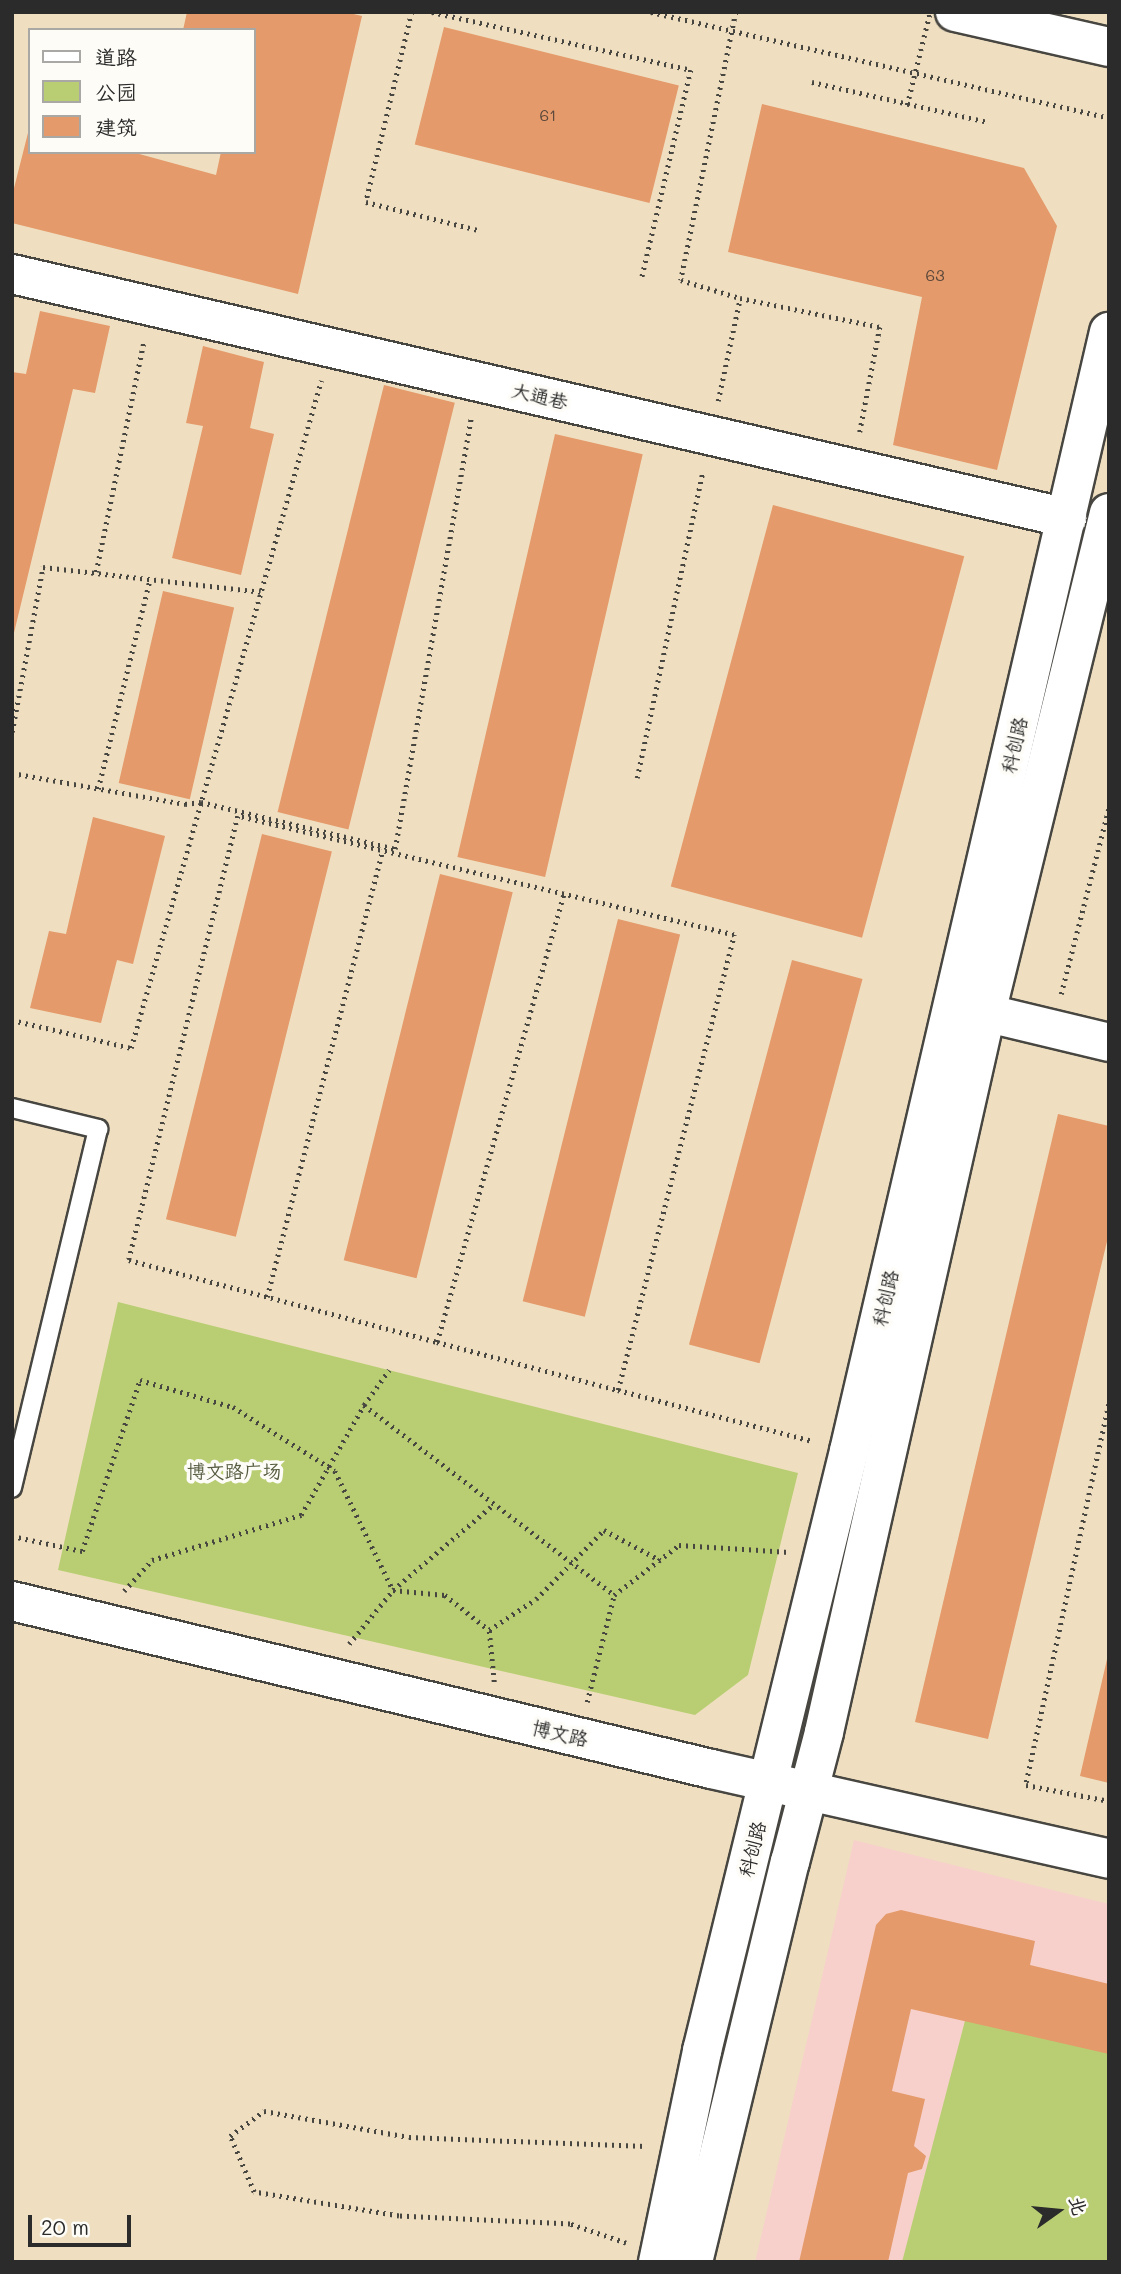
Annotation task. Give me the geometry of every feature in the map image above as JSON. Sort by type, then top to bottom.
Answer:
[{"type":"street","points":[[955,12],[1109,47]]},
{"type":"street","name":"大通巷","points":[[12,274],[1067,517]]},
{"type":"street","name":"科创路","points":[[693,2262],[810,1789],[970,1009],[1067,517],[1109,332]]},
{"type":"street","name":"科创路","points":[[643,2253],[682,2147],[849,1451],[1109,513]]},
{"type":"street","points":[[970,1009],[1109,1042]]},
{"type":"street","name":"博文路","points":[[12,1601],[578,1737],[1109,1859]]},
{"type":"lane","points":[[12,1108],[98,1129],[15,1458],[12,1488]]},
{"type":"path","points":[[412,12],[366,202],[478,230]]},
{"type":"path","points":[[432,12],[691,70],[642,277]]},
{"type":"path","points":[[651,12],[1109,118]]},
{"type":"path","points":[[736,12],[681,280],[740,298]]},
{"type":"path","points":[[908,105],[930,12]]},
{"type":"path","points":[[812,82],[988,122]]},
{"type":"path","points":[[96,573],[151,306]]},
{"type":"path","points":[[12,1020],[131,1048],[322,379]]},
{"type":"path","points":[[12,773],[185,804],[201,802],[394,849],[477,381]]},
{"type":"path","points":[[12,732],[43,567],[261,592]]},
{"type":"path","points":[[98,789],[150,579]]},
{"type":"path","points":[[1052,1029],[1109,807]]},
{"type":"path","points":[[618,1390],[734,935],[238,816],[129,1261],[849,1451]]},
{"type":"path","points":[[267,1297],[383,850]]},
{"type":"path","points":[[437,1342],[564,894]]},
{"type":"path","points":[[96,1621],[152,1560],[301,1515],[364,1405],[389,1370]]},
{"type":"path","points":[[12,1536],[82,1551],[140,1380],[233,1407],[335,1471],[393,1590]]},
{"type":"path","points":[[1109,1404],[1026,1785],[1109,1801]]},
{"type":"path","points":[[364,1405],[614,1595]]},
{"type":"path","points":[[324,1676],[393,1590],[494,1504]]},
{"type":"path","points":[[489,1630],[536,1598],[604,1530],[660,1560]]},
{"type":"path","points":[[578,1737],[614,1595],[678,1545],[825,1554]]},
{"type":"path","points":[[393,1590],[445,1595],[489,1630],[498,1718]]},
{"type":"path","points":[[643,2253],[570,2224],[400,2216],[254,2192],[230,2136],[264,2111],[409,2137],[682,2147]]},
{"type":"shaded area","points":[[854,1840],[1109,1904],[1109,2262],[755,2262]]},
{"type":"green space","name":"博文路广场","points":[[118,1302],[798,1473],[748,1675],[695,1715],[58,1570]]},
{"type":"green space","points":[[967,2013],[1109,2047],[1109,2262],[902,2262]]},
{"type":"building","points":[[187,12],[345,12],[362,16],[298,294],[12,223],[12,196],[28,133],[28,154],[139,154],[216,175],[221,154],[256,154],[256,28],[183,28]]},
{"type":"building","points":[[444,27],[679,86],[650,203],[415,144]]},
{"type":"building","points":[[762,104],[1024,168],[1057,226],[997,470],[893,445],[922,297],[728,252]]},
{"type":"building","points":[[40,311],[110,326],[95,393],[73,389],[13,637],[12,372],[26,374]]},
{"type":"building","points":[[203,346],[264,362],[250,428],[274,434],[241,575],[172,558],[203,426],[186,423]]},
{"type":"building","points":[[384,385],[455,403],[348,830],[278,812]]},
{"type":"building","points":[[555,434],[643,454],[545,877],[457,857]]},
{"type":"building","points":[[773,505],[964,556],[862,938],[671,887]]},
{"type":"building","points":[[163,591],[234,607],[190,799],[119,783]]},
{"type":"building","points":[[93,817],[165,836],[133,964],[117,960],[101,1023],[30,1008],[49,931],[66,934]]},
{"type":"building","points":[[262,834],[332,851],[236,1237],[166,1219]]},
{"type":"building","points":[[440,874],[513,892],[416,1278],[344,1260]]},
{"type":"building","points":[[618,919],[680,934],[585,1317],[523,1301]]},
{"type":"building","points":[[792,960],[863,979],[760,1363],[689,1344]]},
{"type":"building","points":[[1058,1114],[1109,1126],[1109,1233],[988,1739],[915,1722]]},
{"type":"building","points":[[1109,1655],[1109,1783],[1080,1776]]},
{"type":"building","points":[[901,1910],[1035,1941],[1030,1965],[1109,1984],[1109,2054],[911,2009],[892,2091],[925,2099],[914,2146],[926,2156],[922,2169],[908,2173],[888,2262],[799,2262],[876,1925],[886,1914]]}]
